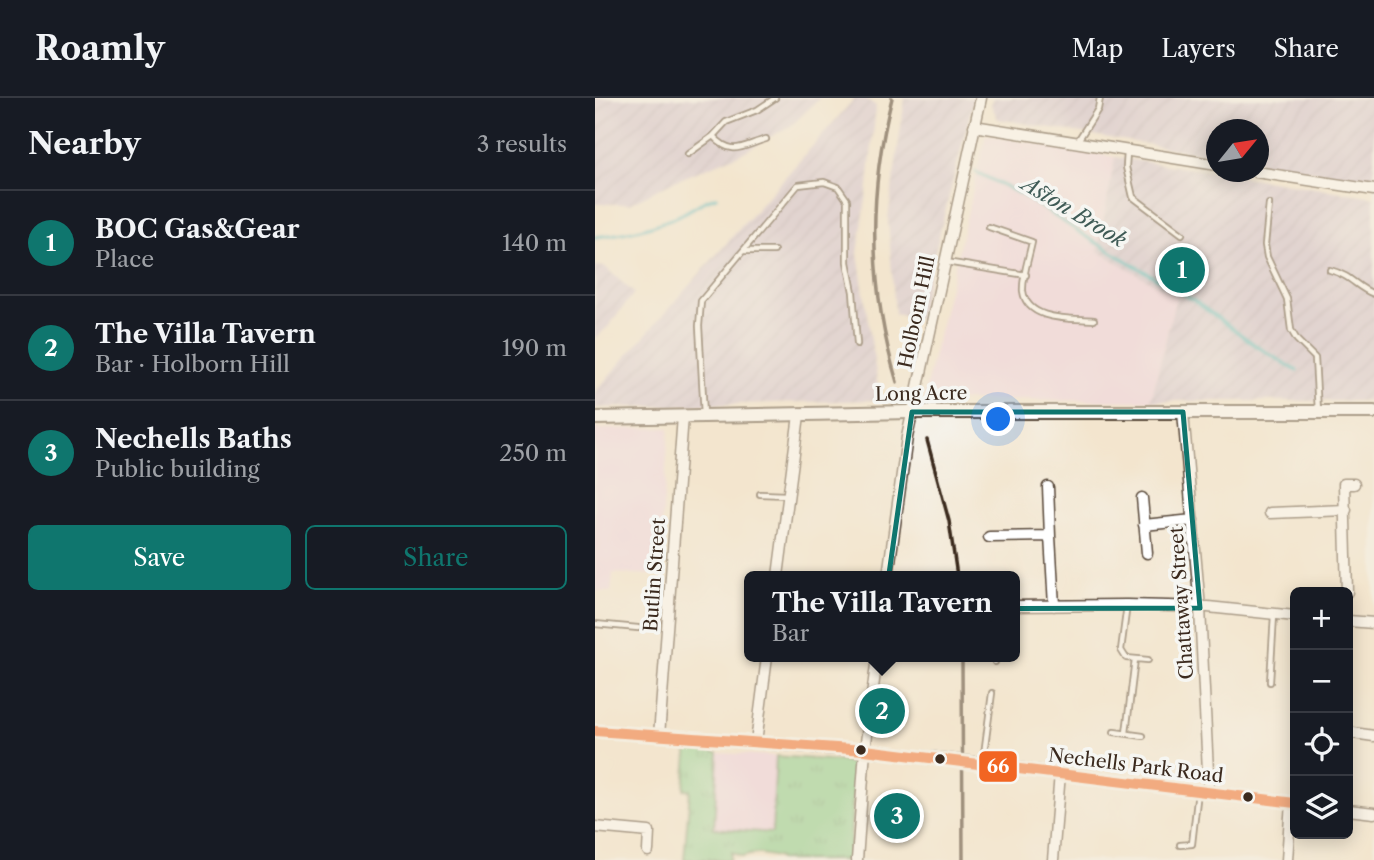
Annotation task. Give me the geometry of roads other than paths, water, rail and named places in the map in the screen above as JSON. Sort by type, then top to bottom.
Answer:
[{"type":"street","name":"Holborn Hill","points":[[889,571],[912,412],[981,98]]},
{"type":"street","points":[[974,126],[1206,163]]},
{"type":"street","points":[[1269,174],[1374,190]]},
{"type":"street","name":"Long Acre","points":[[595,418],[912,412],[1374,412]]},
{"type":"street","name":"Chattaway Street","points":[[1183,412],[1200,608],[1209,792]]},
{"type":"street","points":[[779,571],[799,415]]},
{"type":"street","name":"Butlin Street","points":[[659,736],[683,416]]},
{"type":"street","points":[[1347,587],[1344,484],[1354,484]]},
{"type":"street","points":[[1048,487],[1054,606]]},
{"type":"street","points":[[1142,498],[1147,554]]},
{"type":"street","points":[[1270,513],[1346,510]]},
{"type":"street","points":[[1144,525],[1193,520]]},
{"type":"street","points":[[989,537],[1050,536]]},
{"type":"street","points":[[1020,606],[1127,605],[1290,616]]},
{"type":"street","points":[[1353,621],[1374,623]]},
{"type":"street","points":[[756,742],[766,662]]},
{"type":"street","points":[[857,860],[865,750],[876,662]]},
{"type":"street","name":"Nechells Park Road","points":[[595,731],[934,757],[1290,802]]},
{"type":"street","points":[[1353,733],[1374,736]]},
{"type":"street","points":[[1053,860],[1060,773]]},
{"type":"street","points":[[1353,811],[1374,813]]},
{"type":"street","points":[[595,827],[649,832],[648,851]]},
{"type":"street","points":[[1287,860],[1290,831]]},
{"type":"lane","points":[[688,154],[713,136],[726,122],[757,110],[775,98]]},
{"type":"lane","points":[[1076,143],[1098,109],[1100,98]]},
{"type":"lane","points":[[713,136],[722,146],[733,149],[766,139]]},
{"type":"lane","points":[[1128,151],[1126,167],[1133,197],[1182,234]]},
{"type":"lane","points":[[705,415],[699,312],[702,301],[798,186],[824,182],[838,187],[847,200],[847,262],[853,292],[857,344]]},
{"type":"lane","points":[[1269,204],[1265,245],[1267,257],[1287,299],[1291,330],[1315,358],[1318,412]]},
{"type":"lane","points":[[989,227],[1032,242],[1023,290],[1034,310],[1043,314],[1094,320]]},
{"type":"lane","points":[[742,251],[773,251]]},
{"type":"lane","points":[[945,262],[1026,275]]},
{"type":"lane","points":[[1330,270],[1351,278],[1358,286],[1374,294]]},
{"type":"lane","points":[[760,494],[788,495]]},
{"type":"lane","points":[[1127,605],[1121,650],[1126,658],[1148,660]]},
{"type":"lane","points":[[1270,682],[1274,614]]},
{"type":"lane","points":[[595,624],[638,628]]},
{"type":"lane","points":[[1126,733],[1135,659]]},
{"type":"lane","points":[[979,763],[992,693]]},
{"type":"lane","points":[[1114,732],[1143,736]]},
{"type":"lane","points":[[1180,845],[1192,844],[1198,790]]},
{"type":"waterway","name":"Aston Brook","points":[[976,172],[1022,195],[1193,300],[1258,347],[1297,371]]},
{"type":"waterway","name":"Aston Brook","points":[[595,237],[661,223],[716,197]]},
{"type":"railway","points":[[892,98],[879,169],[875,240],[881,312],[897,382]]},
{"type":"railway","points":[[927,440],[949,521],[956,571]]},
{"type":"railway","points":[[962,662],[963,860]]},
{"type":"place","name":"BOC Gas&Gear","points":[[1182,270]]},
{"type":"place","name":"The Villa Tavern","points":[[882,711]]},
{"type":"place","name":"Nechells Baths","points":[[897,816]]}]
